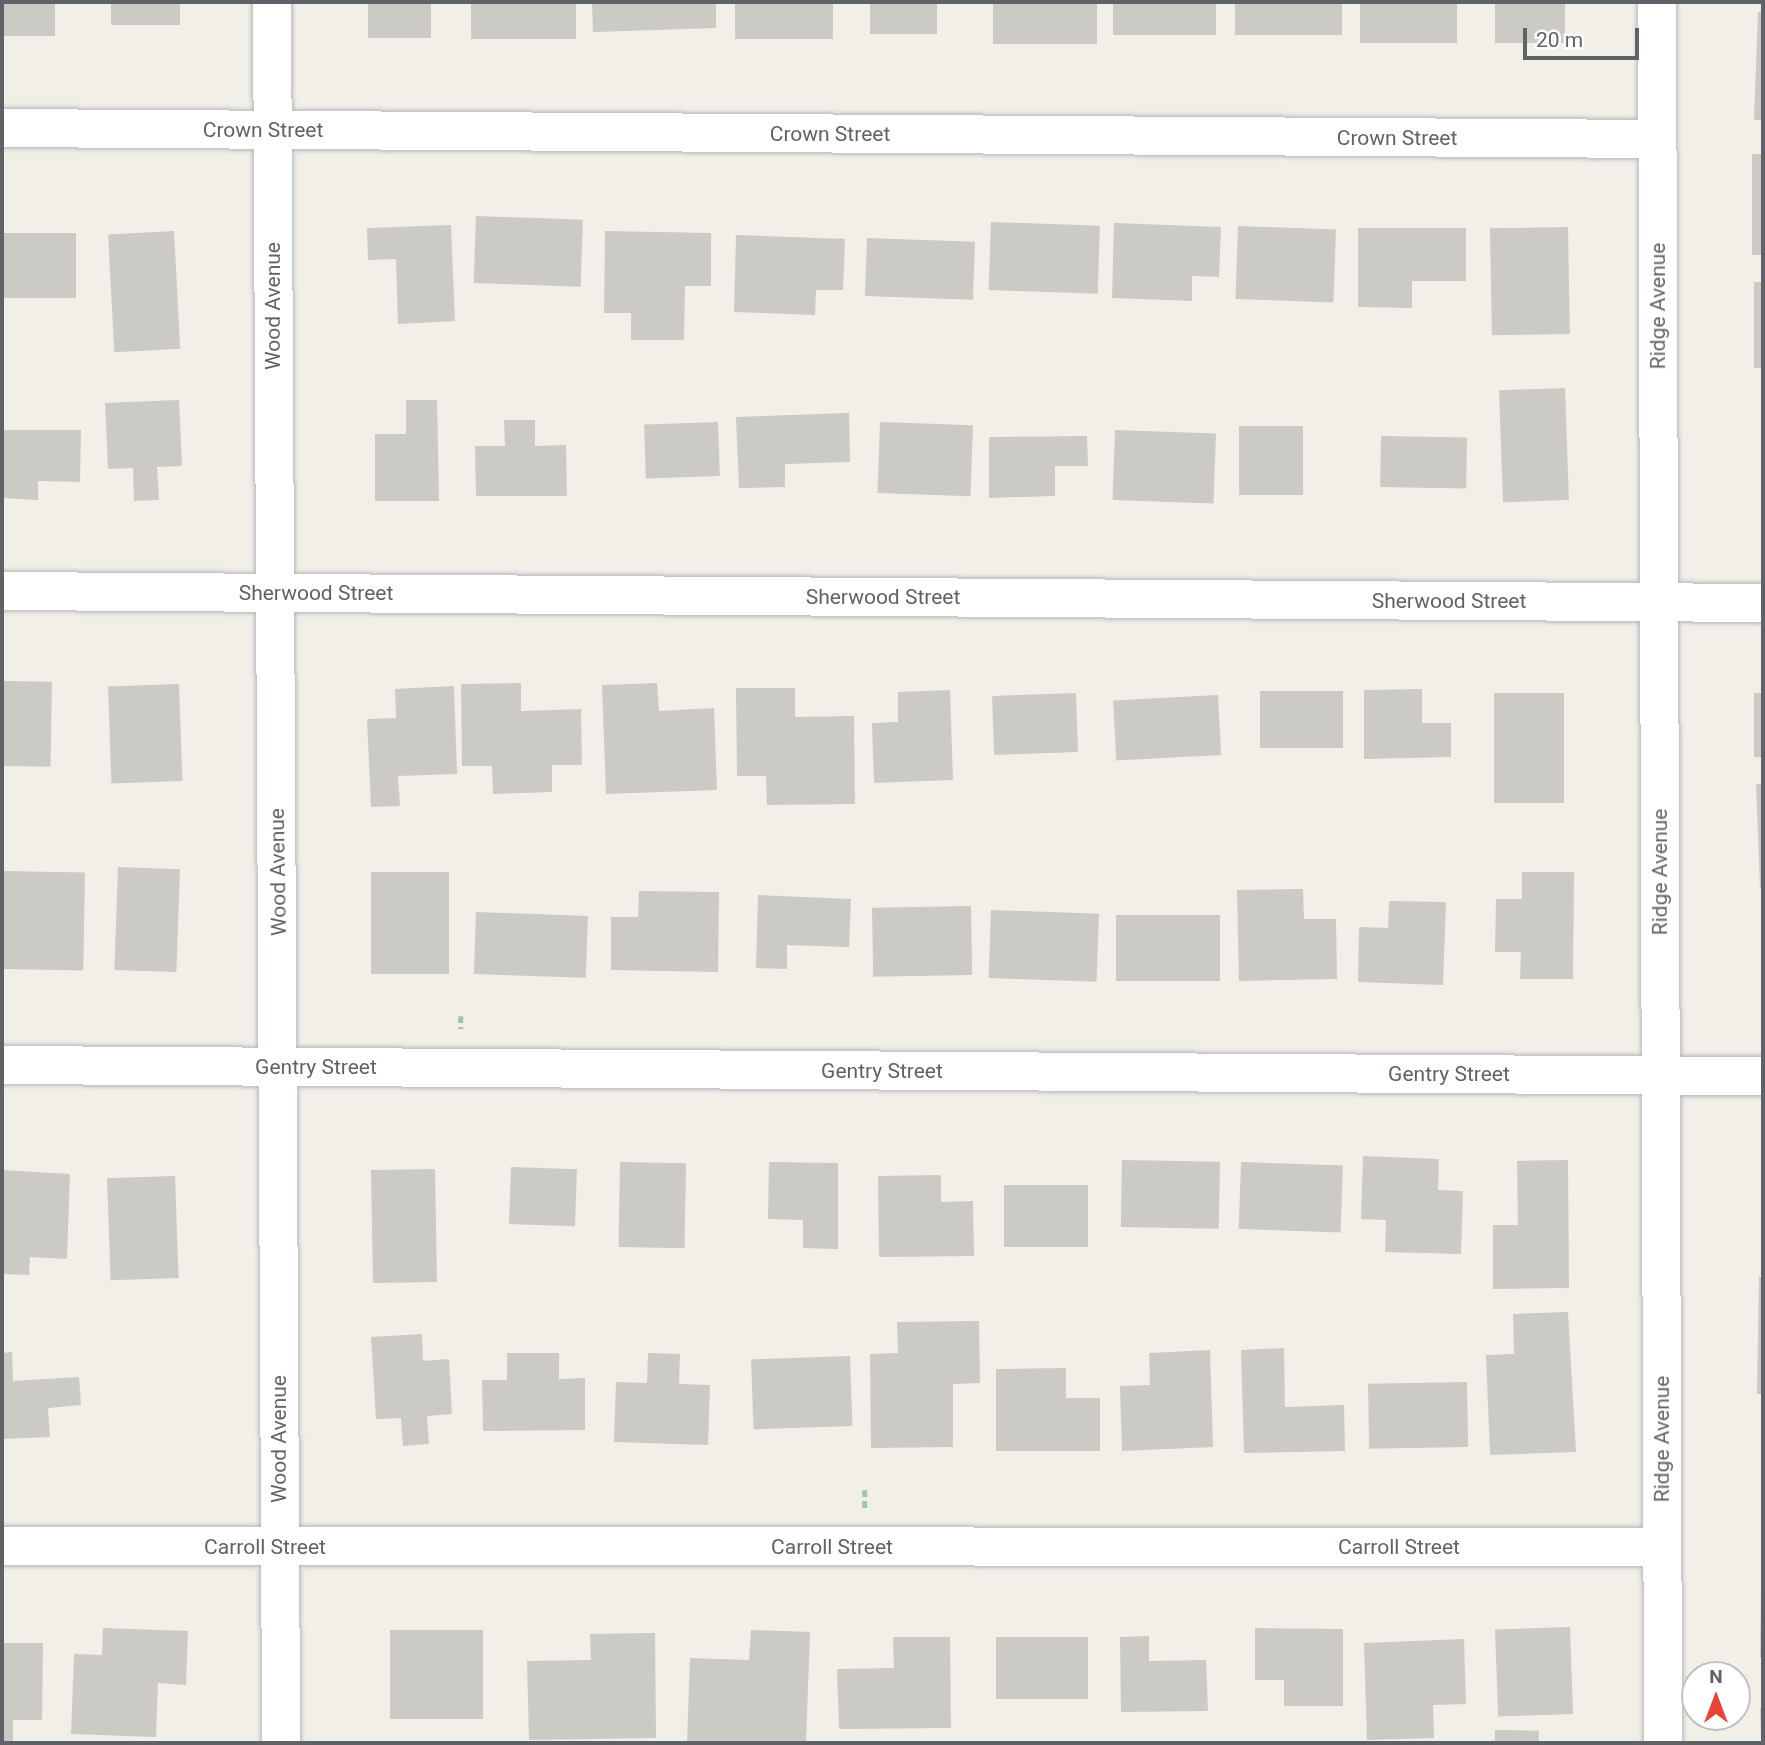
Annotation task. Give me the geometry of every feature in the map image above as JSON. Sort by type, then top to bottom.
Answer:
[{"type":"street","name":"Wood Avenue","points":[[272,2],[281,1743]]},
{"type":"street","name":"Ridge Avenue","points":[[1657,2],[1663,1743]]},
{"type":"street","name":"Crown Street","points":[[2,128],[1657,139]]},
{"type":"street","name":"Sherwood Street","points":[[2,591],[1763,603]]},
{"type":"street","name":"Gentry Street","points":[[2,1065],[1763,1076]]},
{"type":"street","name":"Carroll Street","points":[[2,1546],[1662,1547]]},
{"type":"building","points":[[2,2],[55,2],[55,36],[2,36]]},
{"type":"building","points":[[111,2],[180,2],[180,25],[111,25]]},
{"type":"building","points":[[368,2],[431,2],[431,38],[368,38]]},
{"type":"building","points":[[471,2],[576,2],[576,39],[471,39]]},
{"type":"building","points":[[592,2],[716,2],[716,28],[593,32]]},
{"type":"building","points":[[735,2],[833,2],[833,39],[735,39]]},
{"type":"building","points":[[870,2],[937,2],[937,34],[870,34]]},
{"type":"building","points":[[993,2],[1097,2],[1097,44],[993,44]]},
{"type":"building","points":[[1113,2],[1216,2],[1216,35],[1113,35]]},
{"type":"building","points":[[1235,2],[1342,2],[1342,35],[1235,35]]},
{"type":"building","points":[[1360,2],[1457,2],[1457,43],[1360,43]]},
{"type":"building","points":[[1495,2],[1565,2],[1565,43],[1495,43]]},
{"type":"building","points":[[1758,12],[1763,12],[1763,120],[1754,120]]},
{"type":"building","points":[[1752,154],[1763,154],[1763,255],[1752,255]]},
{"type":"building","points":[[476,216],[583,220],[581,287],[474,283]]},
{"type":"building","points":[[991,222],[1100,226],[1098,294],[989,290]]},
{"type":"building","points":[[1114,223],[1221,227],[1219,277],[1192,276],[1192,301],[1112,298]]},
{"type":"building","points":[[451,225],[455,321],[398,324],[396,259],[368,260],[367,228]]},
{"type":"building","points":[[1238,226],[1336,229],[1333,302],[1235,299]]},
{"type":"building","points":[[1568,227],[1570,334],[1492,335],[1490,228]]},
{"type":"building","points":[[1358,228],[1466,228],[1466,281],[1412,281],[1412,308],[1358,307]]},
{"type":"building","points":[[174,231],[180,349],[114,352],[108,234]]},
{"type":"building","points":[[605,231],[711,233],[711,286],[685,286],[684,340],[631,340],[631,313],[604,313]]},
{"type":"building","points":[[2,233],[76,233],[76,298],[2,298]]},
{"type":"building","points":[[736,235],[845,239],[843,290],[816,290],[815,315],[734,312]]},
{"type":"building","points":[[867,238],[975,242],[973,300],[865,296]]},
{"type":"building","points":[[1754,282],[1763,282],[1763,368],[1754,368]]},
{"type":"building","points":[[1565,388],[1569,500],[1503,502],[1499,390]]},
{"type":"building","points":[[179,400],[182,466],[157,467],[159,500],[134,501],[133,468],[108,469],[105,403]]},
{"type":"building","points":[[406,400],[437,400],[439,501],[375,501],[375,434],[406,434]]},
{"type":"building","points":[[849,413],[850,462],[785,464],[785,487],[739,488],[736,417]]},
{"type":"building","points":[[504,420],[535,420],[535,446],[566,445],[567,496],[476,496],[475,446],[505,446]]},
{"type":"building","points":[[718,422],[720,476],[646,479],[644,425]]},
{"type":"building","points":[[880,422],[973,425],[970,496],[878,493]]},
{"type":"building","points":[[1239,426],[1303,426],[1303,495],[1239,495]]},
{"type":"building","points":[[2,430],[81,430],[80,482],[38,481],[38,500],[2,498]]},
{"type":"building","points":[[1115,430],[1216,434],[1213,503],[1113,500]]},
{"type":"building","points":[[1087,436],[1088,466],[1055,466],[1055,496],[989,498],[989,437]]},
{"type":"building","points":[[1381,436],[1467,438],[1466,488],[1380,487]]},
{"type":"building","points":[[2,681],[52,682],[51,767],[2,766]]},
{"type":"building","points":[[521,683],[521,711],[581,709],[582,765],[552,765],[552,792],[493,794],[492,766],[462,766],[461,684]]},
{"type":"building","points":[[657,683],[659,711],[714,708],[717,790],[606,794],[602,685]]},
{"type":"building","points":[[179,684],[182,781],[111,783],[108,686]]},
{"type":"building","points":[[454,686],[457,774],[398,776],[400,806],[371,807],[367,719],[396,718],[395,689]]},
{"type":"building","points":[[736,688],[795,688],[795,717],[854,716],[855,804],[767,805],[766,776],[737,776]]},
{"type":"building","points":[[1422,689],[1422,723],[1451,723],[1451,757],[1364,759],[1364,690]]},
{"type":"building","points":[[950,690],[953,780],[874,783],[872,723],[898,722],[898,692]]},
{"type":"building","points":[[1260,691],[1343,691],[1343,748],[1260,748]]},
{"type":"building","points":[[1076,693],[1078,752],[994,755],[992,696]]},
{"type":"building","points":[[1494,693],[1564,693],[1564,803],[1494,803]]},
{"type":"building","points":[[1754,693],[1763,693],[1763,757],[1754,757]]},
{"type":"building","points":[[1218,695],[1221,755],[1116,760],[1113,700]]},
{"type":"building","points":[[1756,784],[1763,784],[1763,888],[1760,888]]},
{"type":"building","points":[[118,867],[180,869],[176,972],[114,970]]},
{"type":"building","points":[[2,871],[85,872],[83,970],[2,969]]},
{"type":"building","points":[[371,872],[449,872],[449,974],[371,974]]},
{"type":"building","points":[[1522,872],[1574,872],[1573,979],[1520,979],[1521,952],[1495,952],[1496,899],[1522,899]]},
{"type":"building","points":[[1303,889],[1304,919],[1336,919],[1337,979],[1239,981],[1237,890]]},
{"type":"building","points":[[639,891],[719,892],[718,972],[611,970],[611,917],[638,917]]},
{"type":"building","points":[[758,895],[851,899],[849,947],[787,945],[787,969],[756,968]]},
{"type":"building","points":[[1389,901],[1446,902],[1443,985],[1358,982],[1359,927],[1388,928]]},
{"type":"building","points":[[971,906],[972,975],[873,977],[872,908]]},
{"type":"building","points":[[991,910],[1099,914],[1097,982],[989,978]]},
{"type":"building","points":[[476,912],[588,916],[586,978],[474,974]]},
{"type":"building","points":[[1116,915],[1220,915],[1220,981],[1116,981]]},
{"type":"building","points":[[1363,1156],[1439,1159],[1438,1190],[1463,1191],[1461,1254],[1385,1252],[1386,1220],[1361,1219]]},
{"type":"building","points":[[1122,1160],[1220,1162],[1219,1229],[1121,1227]]},
{"type":"building","points":[[1568,1160],[1569,1288],[1493,1289],[1493,1225],[1518,1225],[1517,1161]]},
{"type":"building","points":[[620,1162],[686,1163],[685,1248],[619,1247]]},
{"type":"building","points":[[769,1162],[838,1163],[838,1249],[803,1248],[803,1220],[768,1219]]},
{"type":"building","points":[[1241,1162],[1343,1166],[1341,1233],[1239,1229]]},
{"type":"building","points":[[511,1167],[577,1169],[575,1226],[509,1224]]},
{"type":"building","points":[[435,1169],[437,1282],[373,1283],[371,1170]]},
{"type":"building","points":[[2,1170],[70,1174],[67,1259],[30,1257],[29,1275],[2,1274]]},
{"type":"building","points":[[941,1175],[941,1202],[973,1201],[974,1256],[879,1257],[878,1176]]},
{"type":"building","points":[[175,1176],[179,1278],[111,1280],[107,1178]]},
{"type":"building","points":[[1004,1185],[1088,1185],[1088,1247],[1004,1247]]},
{"type":"building","points":[[1759,1277],[1763,1277],[1763,1394],[1757,1394]]},
{"type":"building","points":[[1568,1312],[1576,1452],[1490,1455],[1486,1355],[1514,1354],[1513,1314]]},
{"type":"building","points":[[979,1321],[980,1383],[953,1384],[953,1447],[871,1448],[870,1354],[898,1353],[897,1322]]},
{"type":"building","points":[[422,1334],[423,1361],[449,1359],[452,1414],[427,1416],[429,1444],[403,1446],[401,1418],[376,1419],[371,1337]]},
{"type":"building","points":[[1284,1348],[1285,1407],[1344,1405],[1345,1451],[1244,1453],[1241,1350]]},
{"type":"building","points":[[1210,1350],[1213,1447],[1122,1451],[1120,1386],[1150,1385],[1149,1353]]},
{"type":"building","points":[[12,1352],[13,1381],[79,1377],[81,1405],[48,1408],[50,1437],[2,1439],[2,1353]]},
{"type":"building","points":[[507,1353],[559,1353],[559,1379],[585,1378],[585,1430],[483,1431],[482,1380],[507,1380]]},
{"type":"building","points":[[648,1353],[680,1354],[679,1384],[710,1385],[708,1445],[614,1442],[616,1382],[647,1383]]},
{"type":"building","points":[[850,1356],[852,1426],[754,1429],[751,1359]]},
{"type":"building","points":[[1066,1368],[1066,1398],[1100,1398],[1100,1451],[996,1451],[996,1369]]},
{"type":"building","points":[[1467,1382],[1468,1447],[1369,1449],[1368,1384]]},
{"type":"building","points":[[1761,1589],[1763,1590],[1763,1657],[1760,1657]]},
{"type":"building","points":[[1570,1627],[1573,1714],[1498,1717],[1495,1630]]},
{"type":"building","points":[[103,1628],[188,1631],[186,1685],[158,1683],[156,1737],[71,1734],[74,1654],[102,1655]]},
{"type":"building","points":[[1255,1628],[1343,1629],[1343,1706],[1284,1706],[1284,1680],[1255,1680]]},
{"type":"building","points":[[390,1630],[483,1630],[483,1719],[390,1719]]},
{"type":"building","points":[[751,1630],[810,1632],[806,1743],[687,1743],[690,1658],[749,1660]]},
{"type":"building","points":[[655,1633],[656,1738],[529,1740],[527,1661],[591,1660],[590,1634]]},
{"type":"building","points":[[1149,1636],[1149,1661],[1206,1660],[1208,1711],[1121,1712],[1120,1637]]},
{"type":"building","points":[[893,1637],[950,1637],[951,1728],[839,1729],[837,1669],[894,1668]]},
{"type":"building","points":[[996,1637],[1088,1637],[1088,1699],[996,1699]]},
{"type":"building","points":[[1464,1639],[1466,1704],[1433,1705],[1434,1738],[1367,1740],[1364,1643]]},
{"type":"building","points":[[2,1643],[43,1643],[42,1720],[13,1720],[13,1743],[2,1743]]},
{"type":"building","points":[[1760,1708],[1763,1708],[1763,1738],[1761,1738]]},
{"type":"building","points":[[1495,1730],[1539,1731],[1539,1743],[1495,1743]]}]
